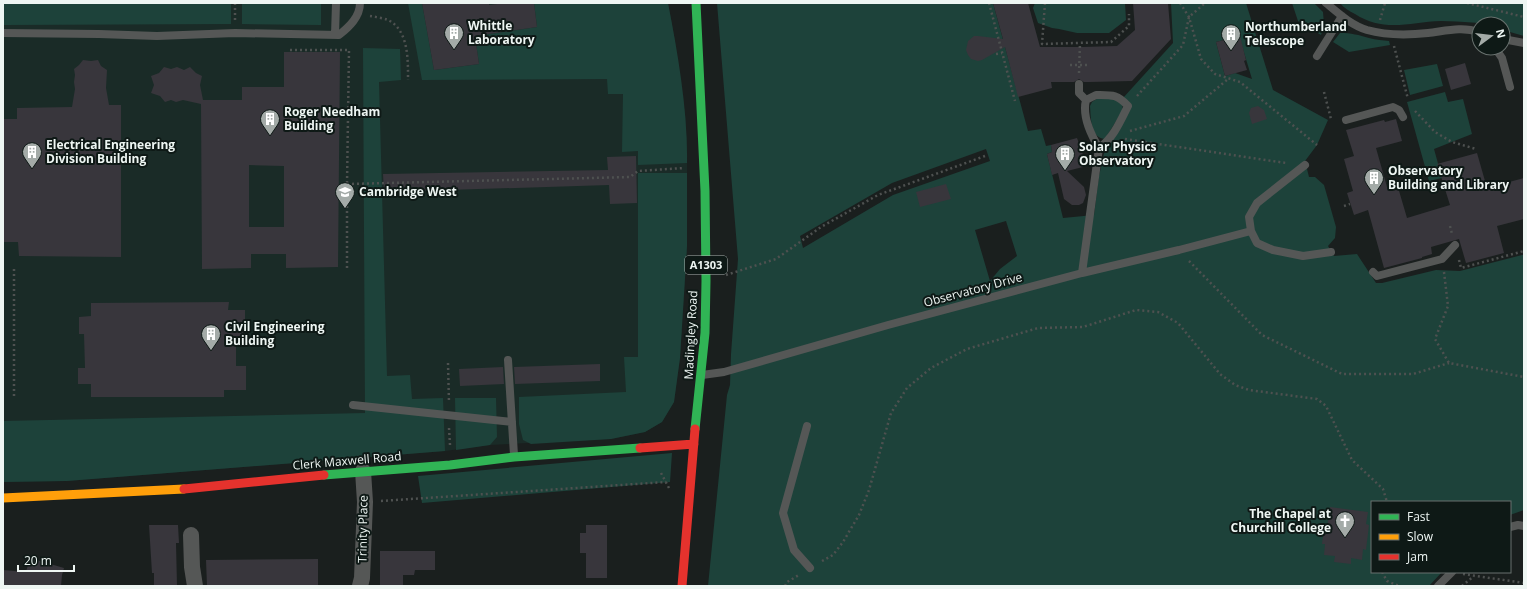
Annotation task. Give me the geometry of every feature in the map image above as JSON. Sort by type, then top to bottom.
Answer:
[{"type":"street","name":"Madingley Road","points":[[682,586],[705,333],[705,191],[696,3]]},
{"type":"street","name":"Madingley Road","points":[[689,33],[699,84]]},
{"type":"street","name":"Clerk Maxwell Road","points":[[3,498],[166,491],[363,471],[450,465],[514,457],[694,444]]},
{"type":"street","name":"Trinity Place","points":[[360,586],[362,578],[365,502],[363,471]]},
{"type":"street","points":[[191,535],[192,567],[195,586]]},
{"type":"lane","points":[[336,3],[336,35]]},
{"type":"lane","points":[[3,33],[157,36],[235,33],[339,35],[352,24],[360,8],[360,3]]},
{"type":"lane","points":[[1326,3],[1342,16],[1366,29],[1386,33],[1426,33],[1471,30]]},
{"type":"lane","points":[[1317,56],[1342,16]]},
{"type":"lane","points":[[1511,40],[1524,43]]},
{"type":"lane","points":[[1501,56],[1510,87]]},
{"type":"lane","points":[[1079,84],[1080,93],[1086,100]]},
{"type":"lane","points":[[1082,273],[1099,148],[1091,134],[1084,106],[1086,100],[1096,95],[1109,95],[1121,98],[1128,106],[1111,137],[1099,148]]},
{"type":"lane","points":[[1346,120],[1393,107],[1401,114]]},
{"type":"lane","points":[[1306,165],[1258,203],[1250,217],[1251,231],[1257,243],[1273,250],[1303,256],[1331,252]]},
{"type":"lane","name":"Observatory Drive","points":[[701,375],[724,372],[888,325],[1082,273],[1251,231]]},
{"type":"lane","points":[[1372,272],[1377,276],[1442,259],[1455,245]]},
{"type":"lane","points":[[508,360],[514,457]]},
{"type":"lane","points":[[353,405],[512,422]]},
{"type":"lane","points":[[807,426],[783,513],[794,550],[810,568]]},
{"type":"lane","points":[[1511,527],[1524,526]]},
{"type":"lane","points":[[1438,586],[1456,573]]},
{"type":"path","points":[[989,3],[1015,101]]},
{"type":"path","points":[[1045,3],[1042,44],[1111,42],[1129,26],[1129,14]]},
{"type":"path","points":[[1180,3],[1188,17],[1201,59],[1215,74],[1240,82],[1317,145]]},
{"type":"path","points":[[1128,106],[1183,45],[1188,17],[1205,3]]},
{"type":"path","points":[[1467,3],[1524,17]]},
{"type":"path","points":[[358,13],[389,20],[401,32],[408,54],[408,80]]},
{"type":"path","points":[[1386,33],[1392,40],[1410,106],[1435,132],[1452,142],[1476,149]]},
{"type":"path","points":[[1079,84],[1080,43]]},
{"type":"path","points":[[290,50],[349,50],[347,272]]},
{"type":"path","points":[[996,54],[1002,53]]},
{"type":"path","points":[[1070,65],[1089,65]]},
{"type":"path","points":[[1111,137],[1184,116],[1228,79]]},
{"type":"path","points":[[1324,92],[1331,119]]},
{"type":"path","points":[[1401,114],[1410,106]]},
{"type":"path","points":[[1111,137],[1306,165]]},
{"type":"path","points":[[725,275],[776,259],[821,227],[878,195],[985,156]]},
{"type":"path","points":[[347,184],[630,177],[638,170],[685,168]]},
{"type":"path","points":[[1344,206],[1350,204]]},
{"type":"path","points":[[1450,226],[1461,268],[1524,251]]},
{"type":"path","points":[[1179,250],[1262,335],[1342,374],[1413,374],[1449,363],[1524,377]]},
{"type":"path","points":[[1442,259],[1448,306],[1435,339],[1449,363]]},
{"type":"path","points":[[14,269],[14,398]]},
{"type":"path","points":[[785,586],[787,582],[833,555],[843,542],[859,515],[869,490],[891,413],[907,388],[931,368],[967,349],[1038,328],[1083,327],[1136,310],[1158,312],[1178,323],[1220,374],[1235,385],[1249,390],[1317,399],[1326,406],[1352,460],[1383,489],[1387,501]]},
{"type":"path","points":[[365,502],[666,482]]},
{"type":"path","points":[[1383,573],[1387,581],[1399,586]]},
{"type":"path","points":[[1456,573],[1524,583]]},
{"type":"path","points":[[1462,586],[1474,575]]},
{"type":"shaded area","name":"Cambridge West","points":[[3,3],[668,3],[685,114],[687,149],[687,246],[680,358],[674,402],[662,422],[645,432],[611,439],[490,445],[445,451],[67,481],[3,482]]},
{"type":"green space","points":[[3,3],[231,3],[231,24],[3,25]]},
{"type":"green space","points":[[242,3],[321,3],[321,25],[242,24]]},
{"type":"green space","points":[[408,3],[422,3],[434,70],[479,64],[475,36],[537,27],[534,3],[668,3],[679,63],[684,103],[687,163],[638,165],[638,151],[622,152],[623,94],[608,94],[607,79],[422,80]]},
{"type":"green space","points":[[717,3],[993,3],[1028,131],[1041,129],[1046,146],[1051,145],[1052,152],[1047,154],[1063,218],[1094,215],[1099,176],[1105,149],[1120,127],[1130,106],[1123,98],[1173,43],[1171,3],[1246,3],[1273,90],[1328,120],[1317,145],[1305,161],[1309,177],[1315,177],[1324,185],[1336,227],[1335,238],[1328,246],[1334,256],[1357,254],[1376,283],[1382,283],[1436,270],[1460,271],[1524,255],[1524,510],[1511,515],[1511,501],[1371,501],[1371,573],[1441,573],[1429,586],[708,586],[727,395],[730,385],[738,259]],"holes":[[[1239,36],[1252,79],[1235,73],[1225,76],[1216,42]],[[986,149],[990,161],[893,195],[803,248],[800,236],[892,183]],[[1006,221],[1017,256],[1000,269],[990,281],[975,230]]]},
{"type":"green space","points":[[1035,3],[1125,3],[1126,20],[1109,33],[1077,33],[1052,28],[1038,23],[1033,8]]},
{"type":"green space","points":[[1292,3],[1314,3],[1323,12],[1324,25],[1321,35],[1298,21]]},
{"type":"green space","points":[[1340,3],[1524,3],[1524,36],[1511,32],[1511,16],[1471,16],[1471,22],[1441,21],[1387,25],[1366,20],[1345,8]]},
{"type":"green space","points":[[1340,33],[1389,41],[1390,45],[1349,52],[1333,42]]},
{"type":"green space","points":[[363,48],[400,49],[401,80],[379,82],[387,376],[410,375],[412,399],[443,398],[445,451],[67,481],[3,482],[3,421],[365,413]]},
{"type":"green space","points":[[1437,64],[1443,86],[1410,95],[1404,70]]},
{"type":"green space","points":[[1445,92],[1448,102],[1463,99],[1472,134],[1434,149],[1442,178],[1429,181],[1407,102]]},
{"type":"green space","points":[[1098,98],[1113,99],[1122,104],[1123,110],[1105,139],[1096,135],[1091,121],[1090,106],[1092,102]]},
{"type":"green space","points":[[638,173],[687,173],[687,246],[680,358],[674,402],[662,422],[645,432],[611,439],[531,444],[523,440],[519,424],[519,397],[626,392],[624,357],[638,357]]},
{"type":"green space","points":[[455,398],[496,398],[497,437],[490,445],[456,450]]},
{"type":"green space","points":[[672,453],[670,482],[422,503],[418,476]]},
{"type":"building","name":"Whittle Laboratory","points":[[422,3],[489,3],[489,5],[505,3],[534,3],[537,27],[475,36],[479,64],[434,70]]},
{"type":"building","points":[[993,3],[1028,3],[1040,47],[1082,47],[1117,46],[1135,30],[1133,3],[1168,3],[1171,39],[1132,81],[1084,82],[1079,79],[1074,82],[1051,82],[1052,88],[1018,97],[1005,47],[978,61],[971,59],[966,50],[968,41],[974,36],[1003,39]]},
{"type":"building","name":"Northumberland Telescope","points":[[1240,36],[1247,70],[1225,76],[1216,42]]},
{"type":"building","name":"Roger Needham Building","points":[[284,52],[340,52],[338,267],[286,268],[286,254],[251,254],[251,268],[202,269],[201,104],[183,100],[176,102],[171,100],[165,102],[160,96],[151,93],[154,85],[151,76],[159,73],[164,67],[171,69],[177,67],[184,70],[190,67],[202,76],[200,85],[203,100],[242,100],[242,87],[284,87]],"holes":[[[249,165],[284,166],[284,227],[249,227]]]},
{"type":"building","name":"Electrical Engineering Division Building","points":[[83,60],[98,60],[101,66],[107,70],[106,88],[109,105],[121,105],[121,257],[19,256],[18,242],[3,242],[3,119],[17,119],[17,108],[72,107],[75,89],[74,69]]},
{"type":"building","points":[[1465,63],[1471,84],[1451,90],[1445,69]]},
{"type":"building","points":[[1258,106],[1264,110],[1267,119],[1252,124],[1249,113],[1251,108]]},
{"type":"building","points":[[1396,119],[1402,141],[1376,148],[1387,187],[1397,184],[1407,218],[1450,205],[1437,164],[1477,153],[1487,188],[1524,178],[1524,219],[1497,226],[1504,253],[1466,263],[1459,239],[1431,247],[1432,254],[1422,258],[1384,268],[1368,210],[1354,215],[1347,193],[1353,191],[1344,159],[1354,156],[1346,130],[1384,120],[1385,122]]},
{"type":"building","name":"Solar Physics Observatory","points":[[1077,138],[1087,166],[1067,171],[1084,187],[1086,195],[1083,203],[1079,205],[1072,205],[1064,199],[1058,173],[1052,175],[1047,154],[1052,152],[1051,145]]},
{"type":"building","points":[[636,156],[637,203],[610,204],[609,185],[384,192],[383,174],[608,170],[607,157]]},
{"type":"building","points":[[946,184],[951,199],[920,207],[916,192]]},
{"type":"building","name":"Civil Engineering Building","points":[[229,302],[228,310],[245,310],[245,338],[236,338],[236,366],[246,366],[246,390],[224,390],[224,397],[91,397],[91,384],[78,384],[78,368],[85,368],[84,334],[79,334],[79,317],[91,316],[91,303]]},
{"type":"building","points":[[600,364],[600,381],[515,384],[514,367]]},
{"type":"building","points":[[503,367],[504,384],[460,386],[459,369]]},
{"type":"building","name":"The Chapel at Churchill College","points":[[1330,507],[1368,512],[1366,524],[1369,525],[1366,550],[1363,549],[1362,560],[1351,558],[1351,564],[1334,562],[1335,556],[1324,555],[1325,544],[1322,544],[1324,527],[1327,528]]},
{"type":"building","points":[[149,525],[178,525],[179,543],[176,543],[177,586],[154,586]]},
{"type":"building","points":[[586,525],[607,525],[607,578],[586,578],[586,553],[580,553],[580,533],[586,533]]},
{"type":"building","points":[[380,551],[435,551],[435,570],[415,570],[414,575],[403,575],[403,586],[380,586]]},
{"type":"building","points":[[30,558],[64,568],[61,586],[3,586],[3,570],[26,572]]},
{"type":"building","points":[[318,559],[318,586],[207,586],[206,560]]},
{"type":"traffic: fast","points":[[695,429],[705,333],[706,281],[705,191],[696,3]]},
{"type":"traffic: fast","points":[[324,475],[450,465],[514,457],[640,448]]},
{"type":"traffic: slow","points":[[3,498],[184,489]]},
{"type":"traffic: jam","points":[[682,586],[695,429]]},
{"type":"traffic: jam","points":[[640,448],[694,444]]},
{"type":"traffic: jam","points":[[184,489],[324,475]]},
{"type":"place","name":"Whittle Laboratory","points":[[454,50]]},
{"type":"place","name":"Northumberland Telescope","points":[[1231,51]]},
{"type":"place","name":"Roger Needham Building","points":[[270,136]]},
{"type":"place","name":"Electrical Engineering Division Building","points":[[32,169]]},
{"type":"place","name":"Solar Physics Observatory","points":[[1065,171]]},
{"type":"place","name":"Observatory Building and Library","points":[[1374,195]]},
{"type":"place","name":"Cambridge West","points":[[345,209]]},
{"type":"place","name":"Civil Engineering Building","points":[[211,351]]},
{"type":"place","name":"The Chapel at Churchill College","points":[[1345,538]]}]
